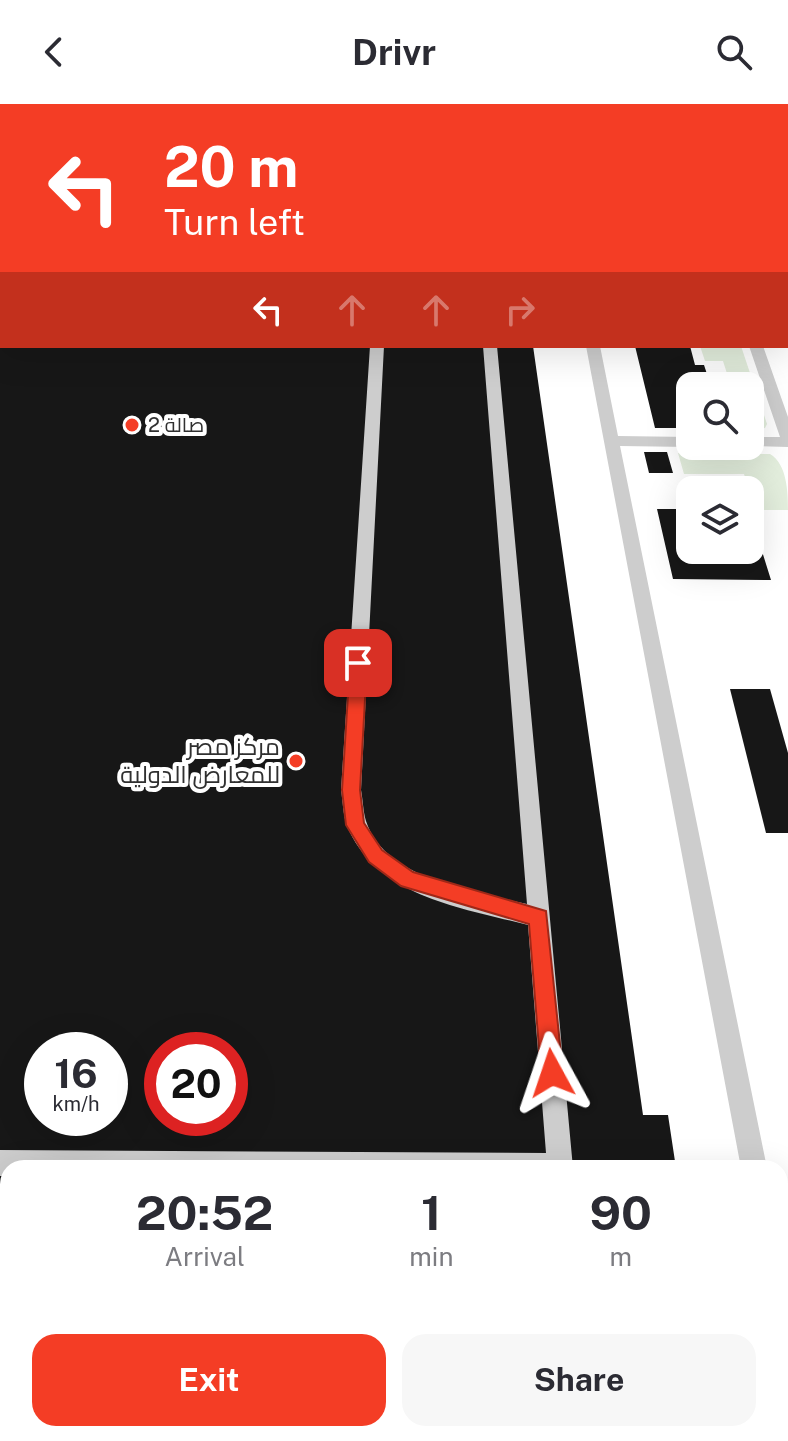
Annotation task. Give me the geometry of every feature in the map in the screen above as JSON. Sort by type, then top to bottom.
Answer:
[{"type":"lane","points":[[377,348],[351,790],[355,825],[375,856],[408,880],[539,917]]},
{"type":"lane","points":[[490,348],[559,1160]]},
{"type":"lane","points":[[593,348],[752,1160]]},
{"type":"lane","points":[[757,348],[788,440],[764,441]]},
{"type":"lane","points":[[613,441],[676,442]]},
{"type":"green space","points":[[701,348],[742,348],[750,372],[727,372],[723,361],[705,361]]},
{"type":"green space","points":[[764,454],[770,454],[783,471],[788,510],[764,510],[764,476],[684,474],[680,460],[764,460]]},
{"type":"building","name":"مركز مصر للمعارض الدولية","points":[[0,348],[533,348],[643,1115],[668,1115],[675,1160],[0,1160]]},
{"type":"building","points":[[635,348],[691,348],[695,365],[704,365],[706,372],[676,372],[676,428],[655,428]]},
{"type":"building","points":[[644,452],[667,452],[673,473],[649,473]]},
{"type":"building","points":[[657,509],[676,509],[676,564],[764,564],[764,558],[771,580],[673,579]]},
{"type":"building","points":[[730,689],[770,689],[788,753],[788,833],[766,833]]},
{"type":"place","name":"صالة 2","points":[[132,425]]},
{"type":"place","name":"مركز مصر للمعارض الدولية","points":[[296,761]]},
{"type":"route","points":[[358,663],[351,790],[355,825],[375,856],[408,880],[539,917],[552,1073]]}]
